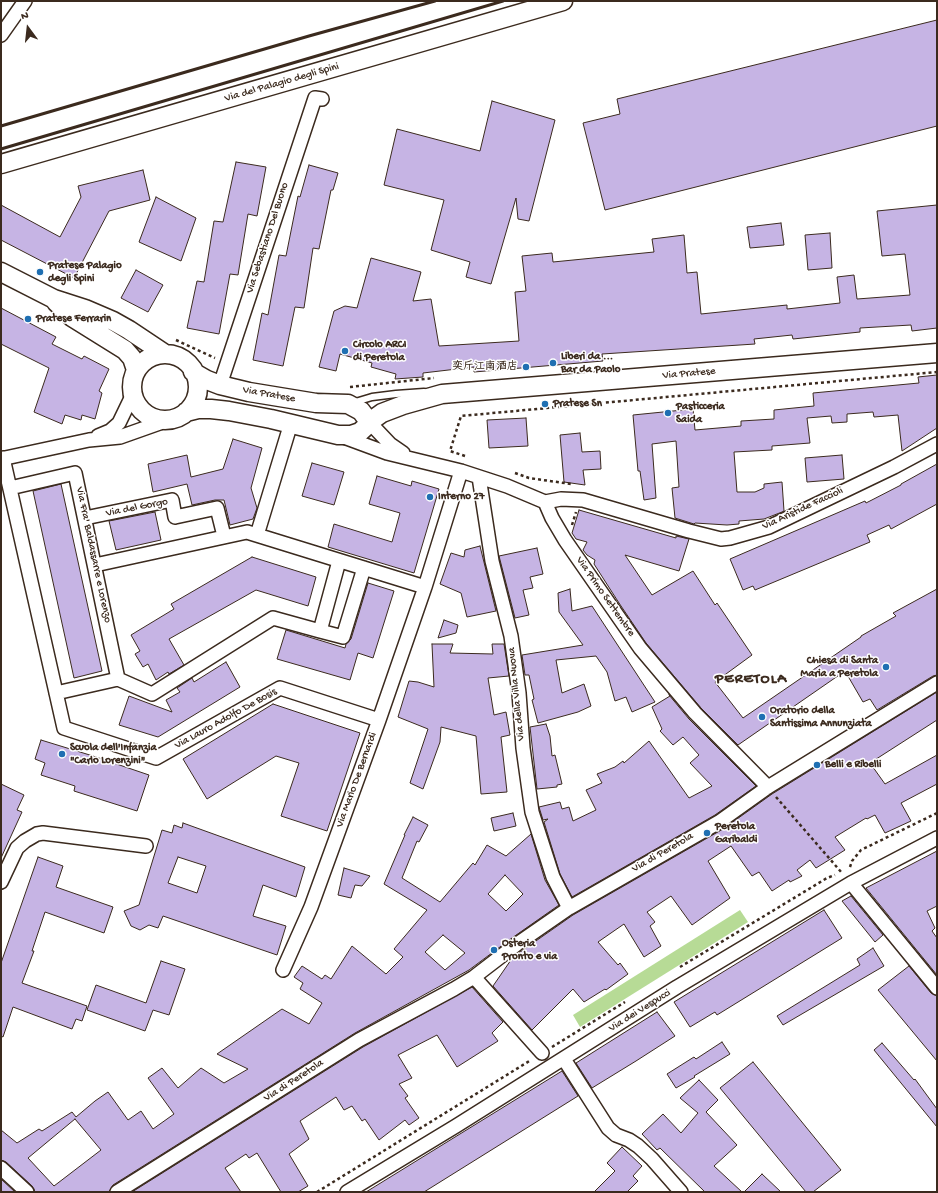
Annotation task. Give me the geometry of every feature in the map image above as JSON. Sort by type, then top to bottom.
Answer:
[{"type":"main road","name":"Via del Palagio degli Spini","points":[[1,164],[563,1]]},
{"type":"main road","points":[[1,272],[54,299],[91,311],[136,334],[169,347],[187,363],[194,372],[197,384],[196,395],[192,406],[180,416],[168,420],[147,415],[137,404],[133,394],[132,380],[136,370],[141,364],[148,358],[158,355],[169,347]]},
{"type":"main road","points":[[54,299],[72,317],[125,350],[132,358],[136,370]]},
{"type":"main road","name":"Via Pratese","points":[[186,412],[198,409],[217,409],[291,423],[338,435],[356,434],[382,414],[441,386],[937,353]]},
{"type":"main road","name":"Via Pratese","points":[[194,372],[207,380],[220,385],[249,392],[316,402],[347,396]]},
{"type":"main road","points":[[347,396],[370,423]]},
{"type":"street","points":[[1,35],[25,1]]},
{"type":"street","name":"Via Sebastiano Del Buono","points":[[220,385],[315,98],[322,99]]},
{"type":"street","points":[[90,440],[115,427],[119,423],[133,394]]},
{"type":"street","points":[[2,459],[90,440],[120,437],[168,420]]},
{"type":"street","points":[[258,535],[291,423]]},
{"type":"street","points":[[370,423],[390,444],[413,459]]},
{"type":"street","points":[[338,435],[380,450],[460,471],[521,491],[546,502]]},
{"type":"street","name":"Via Aristide Faccioli","points":[[546,502],[561,499],[583,500],[689,531],[721,539],[730,538],[769,527],[894,467],[937,444]]},
{"type":"street","name":"Via Lauro Adolfo De Bosis","points":[[2,459],[10,488],[64,728],[156,758],[280,688],[379,720]]},
{"type":"street","name":"Via Mario De Bernardi","points":[[283,970],[312,907],[379,720],[425,587],[460,471]]},
{"type":"street","name":"Via Fra' Baldassarre e Lorenzo","points":[[10,488],[75,473],[118,679]]},
{"type":"street","name":"Via della Villa Nuova","points":[[478,477],[492,561],[511,636],[520,694],[523,748],[532,812],[553,877],[569,908]]},
{"type":"street","name":"Via del Gorgo","points":[[85,518],[172,500],[175,517],[217,508],[224,536]]},
{"type":"street","name":"Via Primo Settembre","points":[[546,502],[552,518],[565,540],[640,648],[695,713],[768,787]]},
{"type":"street","points":[[95,564],[247,532],[425,587]]},
{"type":"street","points":[[320,631],[340,560]]},
{"type":"street","points":[[56,693],[118,679],[152,694],[273,618],[343,637],[364,568]]},
{"type":"street","name":"Via di Peretola","points":[[117,1192],[359,1040],[474,977],[517,944],[569,908],[719,822],[768,787],[937,683]]},
{"type":"street","points":[[1,882],[17,848],[37,834],[43,833],[146,846]]},
{"type":"street","name":"Via dei Vespucci","points":[[347,1192],[564,1059],[677,987],[851,883],[937,838]]},
{"type":"street","points":[[851,883],[937,988]]},
{"type":"street","points":[[474,977],[542,1053]]},
{"type":"street","points":[[564,1059],[608,1128],[616,1135],[629,1140],[638,1146],[681,1192]]},
{"type":"street","points":[[1,1168],[27,1192]]},
{"type":"lane","name":"Via Pratese","points":[[347,396],[372,397],[423,392],[441,386]]},
{"type":"path","points":[[169,347],[226,364]]},
{"type":"path","points":[[466,457],[450,450],[461,416],[937,372]]},
{"type":"path","points":[[347,396],[441,386]]},
{"type":"path","points":[[508,471],[530,478],[578,485]]},
{"type":"path","points":[[768,787],[842,873]]},
{"type":"green space","points":[[740,910],[748,922],[580,1027],[573,1015]]},
{"type":"building","points":[[937,20],[937,126],[605,210],[583,123],[620,114],[617,99]]},
{"type":"building","points":[[492,101],[555,120],[529,221],[518,219],[516,198],[491,284],[466,277],[470,262],[431,250],[444,200],[384,185],[397,129],[480,151]]},
{"type":"building","points":[[236,162],[266,167],[257,216],[248,214],[238,275],[230,274],[219,334],[187,328],[197,281],[204,282],[214,221],[223,222]]},
{"type":"building","points":[[309,165],[338,173],[333,190],[331,190],[319,249],[313,248],[304,308],[295,307],[283,366],[253,360],[262,313],[268,315],[279,255],[286,256],[298,196],[300,197]]},
{"type":"building","points":[[143,170],[150,200],[109,211],[74,278],[1,240],[1,205],[60,237],[81,197],[78,186]]},
{"type":"building","points":[[156,197],[196,218],[181,261],[139,242]]},
{"type":"building","points":[[937,205],[937,328],[912,331],[911,325],[860,328],[860,332],[793,339],[792,335],[754,339],[755,344],[602,354],[603,361],[474,372],[474,367],[423,373],[423,377],[395,379],[396,374],[371,367],[372,363],[340,354],[336,371],[319,367],[334,311],[345,306],[357,308],[371,258],[421,272],[413,301],[431,299],[439,346],[519,341],[515,292],[526,291],[522,256],[552,253],[553,262],[654,252],[652,239],[684,235],[687,273],[697,272],[701,314],[787,305],[787,309],[840,303],[837,277],[854,275],[857,299],[910,295],[905,254],[882,256],[877,211]]},
{"type":"building","points":[[781,223],[784,245],[750,248],[747,227]]},
{"type":"building","points":[[830,233],[832,268],[808,270],[805,235]]},
{"type":"building","points":[[136,270],[163,285],[148,312],[121,298]]},
{"type":"building","points":[[1,308],[56,337],[52,344],[82,359],[84,356],[109,369],[99,391],[102,393],[95,419],[82,415],[81,420],[65,415],[62,424],[34,412],[49,368],[1,344]]},
{"type":"building","points":[[937,375],[937,428],[902,451],[898,415],[874,417],[873,412],[847,414],[847,422],[832,423],[831,416],[807,418],[810,443],[772,446],[772,450],[734,452],[737,492],[755,492],[764,488],[764,484],[782,482],[784,511],[782,512],[764,519],[739,521],[739,524],[727,525],[694,524],[675,518],[672,488],[679,487],[676,441],[652,444],[656,498],[644,500],[640,471],[638,471],[633,415],[693,409],[695,430],[741,426],[741,421],[774,419],[774,410],[814,406],[813,393],[919,383],[918,377]]},
{"type":"building","points":[[526,418],[528,446],[489,448],[487,420]]},
{"type":"building","points":[[580,433],[582,452],[600,451],[601,469],[583,470],[585,485],[564,482],[560,435]]},
{"type":"building","points":[[233,439],[262,448],[251,488],[257,508],[253,519],[230,525],[224,500],[215,500],[192,505],[187,484],[153,492],[148,464],[187,455],[191,477],[223,469]]},
{"type":"building","points":[[842,455],[844,479],[807,482],[805,458]]},
{"type":"building","points":[[312,463],[344,472],[334,505],[302,496]]},
{"type":"building","points":[[937,464],[937,504],[891,529],[889,525],[867,535],[870,542],[755,590],[753,586],[743,590],[730,559],[865,501],[866,503]]},
{"type":"building","points":[[377,476],[411,486],[412,481],[439,489],[414,573],[328,547],[334,524],[392,542],[400,513],[369,504]]},
{"type":"building","points":[[61,484],[102,671],[74,678],[33,491]]},
{"type":"building","points":[[579,510],[676,538],[676,536],[689,539],[679,571],[625,555],[652,595],[693,571],[715,605],[717,603],[752,655],[715,682],[743,718],[861,636],[896,616],[893,613],[937,589],[937,675],[877,710],[870,699],[863,702],[845,671],[738,745],[701,708],[646,643],[594,564],[595,560],[587,555],[583,550],[587,542],[576,539],[572,533]]},
{"type":"building","points":[[155,512],[161,540],[116,550],[109,521]]},
{"type":"building","points":[[480,546],[496,611],[467,617],[461,593],[440,584],[451,553],[464,557],[465,550]]},
{"type":"building","points":[[537,548],[543,574],[530,577],[533,588],[523,590],[529,615],[515,618],[499,556]]},
{"type":"building","points":[[252,557],[316,577],[308,606],[256,590],[169,639],[184,665],[169,674],[168,672],[156,680],[148,664],[143,667],[135,654],[140,651],[131,635],[174,609],[171,604]]},
{"type":"building","points":[[368,583],[394,591],[373,658],[358,653],[350,680],[277,659],[286,630],[345,648],[346,644],[351,639]]},
{"type":"building","points":[[570,589],[572,611],[592,606],[655,702],[632,712],[626,697],[615,701],[607,672],[596,656],[556,660],[562,693],[584,684],[591,706],[578,712],[538,723],[532,700],[534,699],[529,675],[525,675],[522,655],[583,645],[559,612],[558,593]]},
{"type":"building","points":[[444,620],[458,625],[456,633],[438,638]]},
{"type":"building","points":[[432,644],[453,644],[450,653],[493,654],[492,644],[504,644],[509,676],[488,678],[494,715],[506,712],[510,735],[501,737],[507,792],[481,794],[476,736],[441,727],[440,742],[423,789],[410,783],[428,729],[398,717],[409,681],[434,687]]},
{"type":"building","points":[[226,662],[240,687],[158,737],[119,725],[129,696],[172,712],[166,700],[180,692],[177,688],[192,678],[194,682]]},
{"type":"building","points":[[937,692],[937,720],[870,763],[885,784],[937,755],[937,784],[901,803],[911,821],[885,833],[875,815],[867,819],[866,818],[835,837],[845,850],[816,868],[810,860],[797,870],[802,876],[790,882],[789,880],[772,891],[759,872],[752,876],[731,846],[708,861],[730,898],[692,925],[671,896],[647,912],[655,922],[650,926],[661,946],[644,957],[624,924],[598,942],[618,965],[620,963],[628,974],[606,990],[605,989],[584,1002],[573,989],[532,1030],[493,986],[513,957],[573,915],[723,829],[772,794]]},
{"type":"building","points":[[670,696],[689,719],[756,786],[715,815],[572,897],[560,874],[544,822],[548,819],[543,820],[539,807],[560,802],[562,809],[569,807],[573,821],[596,810],[586,790],[602,783],[597,774],[615,767],[623,761],[624,763],[649,741],[689,798],[712,786],[690,763],[699,755],[683,737],[673,745],[660,731],[662,729],[652,707]]},
{"type":"building","points":[[273,704],[360,733],[327,831],[281,816],[299,763],[276,756],[207,799],[183,759]]},
{"type":"building","points":[[546,724],[550,736],[552,756],[555,755],[562,784],[557,785],[557,787],[537,789],[530,727]]},
{"type":"building","points":[[41,740],[149,775],[137,811],[74,791],[75,786],[41,775],[45,763],[35,759]]},
{"type":"building","points":[[1,784],[24,795],[17,810],[22,812],[1,858]]},
{"type":"building","points":[[513,813],[516,826],[494,831],[491,818]]},
{"type":"building","points":[[413,817],[428,825],[419,842],[417,841],[402,878],[440,902],[473,863],[475,865],[487,845],[506,856],[531,834],[545,880],[559,905],[469,970],[355,1033],[113,1185],[109,1192],[35,1192],[32,1186],[6,1162],[1,1160],[1,1130],[17,1143],[39,1129],[42,1131],[72,1112],[76,1117],[108,1092],[128,1120],[141,1111],[153,1129],[174,1114],[148,1078],[162,1068],[178,1088],[201,1068],[224,1083],[248,1069],[217,1054],[282,1009],[309,1024],[322,1003],[300,989],[303,983],[294,977],[302,966],[322,979],[325,975],[331,979],[352,946],[386,974],[403,957],[394,949],[427,910],[384,884]],"holes":[[[505,875],[523,894],[506,911],[488,894]],[[443,935],[465,953],[445,970],[425,952]],[[75,1119],[101,1150],[54,1186],[28,1158]]]},
{"type":"building","points":[[183,823],[305,867],[296,897],[263,885],[253,916],[286,926],[277,955],[163,916],[158,928],[149,925],[140,930],[131,926],[124,911],[139,905],[162,830],[172,833],[174,825],[182,828]],"holes":[[[178,857],[206,866],[197,893],[168,883]]]},
{"type":"building","points":[[937,851],[937,906],[927,911],[935,928],[932,931],[937,938],[937,975],[866,888]]},
{"type":"building","points":[[38,857],[63,866],[56,887],[113,907],[104,933],[45,912],[32,951],[34,951],[22,983],[87,1006],[82,1021],[76,1019],[72,1029],[13,1007],[3,1037],[1,1036],[1,963]]},
{"type":"building","points":[[344,868],[370,876],[362,886],[355,885],[351,898],[338,895]]},
{"type":"building","points":[[851,896],[883,935],[875,942],[842,901]]},
{"type":"building","points":[[824,910],[842,938],[717,1015],[715,1012],[690,1027],[674,1002]]},
{"type":"building","points":[[873,948],[884,966],[783,1025],[777,1016],[860,965],[857,959]]},
{"type":"building","points":[[161,961],[185,969],[169,1015],[153,1010],[145,1031],[87,1010],[96,985],[146,1003]]},
{"type":"building","points":[[909,966],[931,993],[937,996],[937,1061],[878,990]]},
{"type":"building","points":[[472,987],[503,1022],[492,1033],[498,1041],[457,1067],[437,1035],[398,1055],[412,1078],[399,1084],[408,1096],[405,1098],[419,1118],[409,1125],[405,1120],[379,1140],[365,1119],[362,1121],[352,1106],[344,1110],[336,1097],[300,1121],[309,1139],[289,1154],[308,1186],[298,1192],[281,1192],[257,1153],[249,1158],[246,1154],[225,1168],[241,1192],[132,1192],[363,1047]]},
{"type":"building","points":[[657,1012],[675,1036],[592,1088],[576,1063]]},
{"type":"building","points":[[722,1042],[730,1054],[676,1088],[667,1074],[694,1057],[696,1059]]},
{"type":"building","points":[[882,1043],[914,1080],[915,1079],[937,1109],[937,1127],[874,1050]]},
{"type":"building","points":[[753,1062],[841,1170],[813,1192],[806,1192],[720,1088]]},
{"type":"building","points":[[562,1071],[578,1096],[424,1192],[366,1192]]},
{"type":"building","points":[[699,1080],[718,1100],[706,1112],[737,1145],[714,1166],[742,1192],[705,1192],[660,1148],[657,1150],[642,1134],[663,1114],[681,1133],[698,1113],[680,1098]]},
{"type":"building","points":[[622,1147],[642,1166],[633,1176],[638,1181],[627,1192],[594,1192],[615,1171],[607,1163]]},
{"type":"building","points":[[762,1174],[781,1192],[744,1192]]},
{"type":"building","points":[[1,1179],[15,1192],[1,1192]]},
{"type":"railway","points":[[1,126],[309,36],[435,1]]},
{"type":"railway","points":[[1,149],[503,1]]},
{"type":"place","name":"Pratese Palagio degli Spini","points":[[40,272]]},
{"type":"place","name":"Pratese Ferrarin","points":[[28,319]]},
{"type":"place","name":"Circolo ARCI di Peretola","points":[[345,351]]},
{"type":"place","name":"Liberi da ... Bar da Paolo","points":[[553,363]]},
{"type":"place","name":"奕斤江南酒店","points":[[526,367]]},
{"type":"place","name":"Pratese Sn","points":[[545,404]]},
{"type":"place","name":"Pasticceria Saida","points":[[668,413]]},
{"type":"place","name":"Interno 27","points":[[430,497]]},
{"type":"place","name":"Chiesa di Santa Maria a Peretola","points":[[886,667]]},
{"type":"place","name":"Oratorio della Santissima Annunziata","points":[[762,717]]},
{"type":"place","name":"Scuola dell'Infanzia \"Carlo Lorenzini\"","points":[[62,754]]},
{"type":"place","name":"Belli e Ribelli","points":[[817,765]]},
{"type":"place","name":"Peretola Garibaldi","points":[[707,833]]},
{"type":"place","name":"Osteria Pronto e via","points":[[494,950]]},
{"type":"district","name":"PERETOLA","points":[[751,680]]}]
